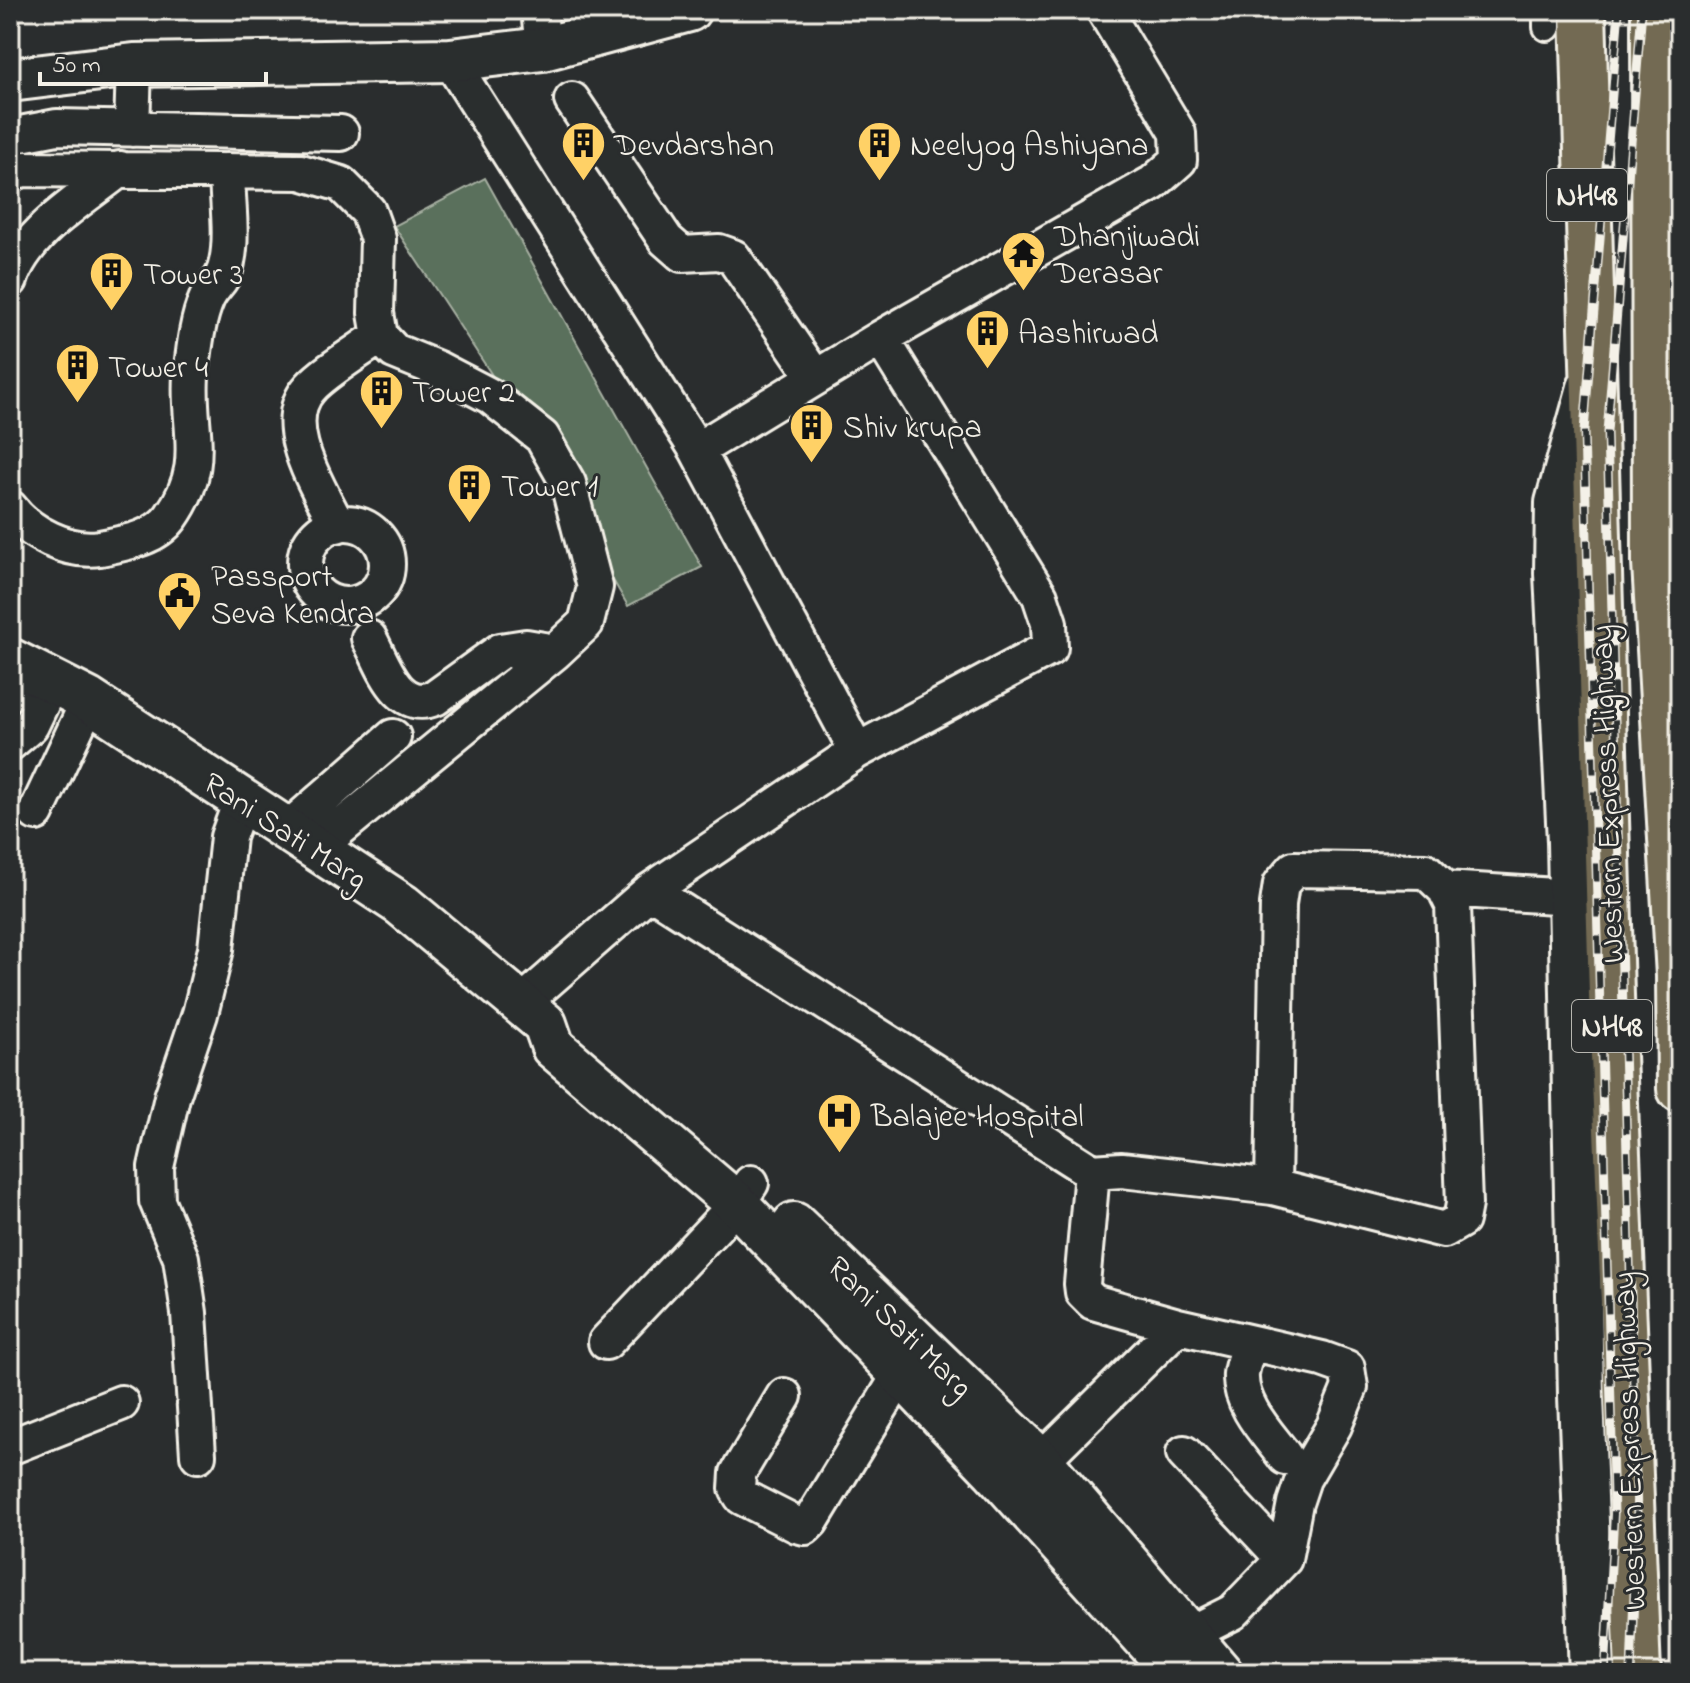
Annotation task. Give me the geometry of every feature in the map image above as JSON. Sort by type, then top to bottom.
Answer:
[{"type":"highway","name":"Western Express Highway","points":[[1654,10],[1655,563],[1679,976],[1680,1089]]},
{"type":"highway","name":"Western Express Highway","points":[[1559,16],[1592,380],[1597,505],[1587,785],[1612,1030],[1638,1673]]},
{"type":"highway","points":[[1597,505],[1655,503]]},
{"type":"main road","points":[[1592,380],[1558,503],[1557,573],[1587,785],[1572,897],[1581,1396],[1592,1673]]},
{"type":"street","points":[[10,80],[134,65],[450,60],[541,29],[645,24],[689,10]]},
{"type":"street","points":[[697,450],[881,338],[1153,183],[1179,160],[1178,133],[1104,10]]},
{"type":"street","points":[[450,60],[697,450],[857,751]]},
{"type":"street","points":[[132,129],[134,65]]},
{"type":"street","points":[[572,100],[666,240],[682,254],[719,252],[733,257],[815,377]]},
{"type":"street","points":[[10,136],[57,127],[341,133]]},
{"type":"street","points":[[10,174],[23,169],[301,172],[341,184],[368,211],[378,239],[376,313],[380,336],[394,351],[490,396],[542,437],[568,483],[595,587],[586,623],[555,652],[302,838]]},
{"type":"street","points":[[10,280],[35,237],[120,169]]},
{"type":"street","points":[[10,508],[23,524],[49,539],[90,549],[138,541],[170,519],[193,472],[195,441],[191,376],[202,310],[209,293],[223,279],[228,259],[227,171]]},
{"type":"street","points":[[337,525],[301,452],[297,428],[301,401],[310,387],[380,336]]},
{"type":"street","points":[[533,1014],[650,891],[857,751],[1050,648],[1049,623],[1040,596],[881,338]]},
{"type":"street","points":[[369,638],[399,692],[409,700],[422,703],[435,698],[500,651],[526,647],[555,652]]},
{"type":"street","points":[[10,743],[31,725],[23,674]]},
{"type":"street","name":"Rani Sati Marg","points":[[23,674],[89,700],[402,905],[533,1014],[576,1027],[910,1359],[1041,1461],[1174,1655]]},
{"type":"street","points":[[36,813],[89,700]]},
{"type":"street","points":[[302,838],[393,737]]},
{"type":"street","points":[[198,1455],[181,1258],[157,1201],[156,1167],[172,1097],[200,1014],[213,962],[228,837],[241,801]]},
{"type":"street","points":[[650,891],[1092,1172],[1122,1170],[1273,1187],[1444,1230],[1461,1220],[1464,1204],[1453,905],[1445,889],[1426,871],[1294,869],[1281,884],[1278,904],[1273,1187]]},
{"type":"street","points":[[1445,889],[1572,897]]},
{"type":"street","points":[[1092,1172],[1082,1284],[1083,1292],[1093,1302],[1178,1326],[1322,1359],[1347,1368],[1350,1387],[1334,1426],[1303,1479],[1284,1559],[1233,1612],[1174,1655]]},
{"type":"street","points":[[606,1342],[744,1194]]},
{"type":"street","points":[[1016,1495],[1041,1461],[1178,1326]]},
{"type":"street","points":[[1250,1343],[1241,1372],[1242,1388],[1252,1411],[1285,1457]]},
{"type":"street","points":[[784,1396],[738,1473],[737,1489],[742,1497],[805,1527],[910,1359]]},
{"type":"street","name":"Rani Sati Marg","points":[[910,1359],[1016,1495],[1174,1655],[1221,1673]]},
{"type":"street","points":[[10,1447],[121,1403]]},
{"type":"street","points":[[1184,1453],[1284,1559]]},
{"type":"green space","points":[[485,178],[702,567],[628,606],[509,401],[394,226]]},
{"type":"railway","points":[[1605,1673],[1614,1514],[1584,431],[1619,10]]},
{"type":"railway","points":[[1631,1673],[1637,1515],[1607,432],[1642,10]]},
{"type":"place","name":"Devdarshan","points":[[583,183]]},
{"type":"place","name":"Neelyog Ashiyana","points":[[879,183]]},
{"type":"place","name":"Dhanjiwadi Derasar","points":[[1023,292]]},
{"type":"place","name":"Tower 3","points":[[112,312]]},
{"type":"place","name":"Aashirwad","points":[[987,371]]},
{"type":"place","name":"Tower 4","points":[[77,405]]},
{"type":"place","name":"Tower 2","points":[[381,430]]},
{"type":"place","name":"Shiv krupa","points":[[812,465]]},
{"type":"place","name":"Tower 1","points":[[470,524]]},
{"type":"place","name":"Passport Seva Kendra","points":[[180,632]]},
{"type":"place","name":"Balajee Hospital","points":[[840,1154]]}]
